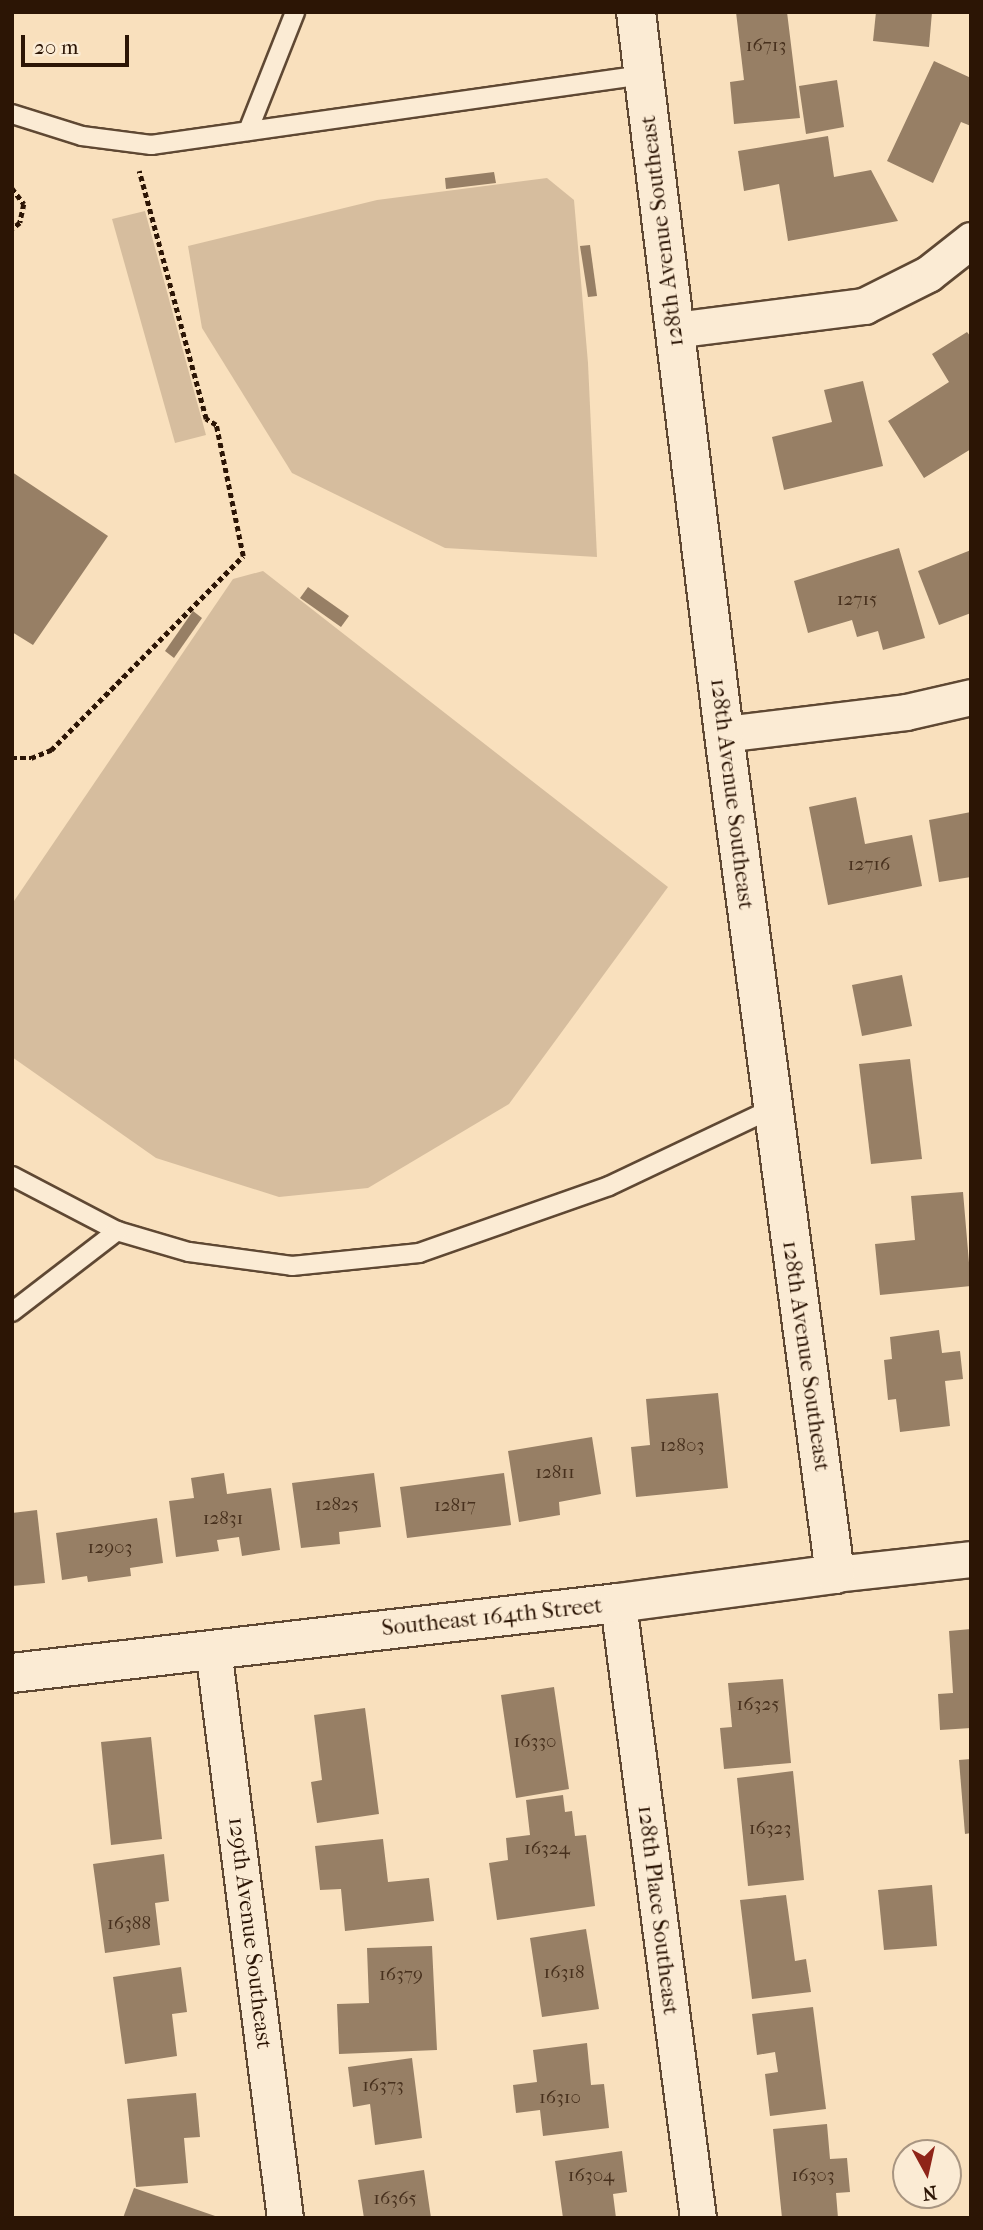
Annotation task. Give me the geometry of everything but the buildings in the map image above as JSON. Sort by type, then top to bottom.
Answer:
[{"type":"street","name":"128th Avenue Southeast","points":[[636,12],[724,734],[835,1574]]},
{"type":"street","points":[[674,330],[864,306],[928,274],[971,240]]},
{"type":"street","points":[[724,734],[906,712],[971,696]]},
{"type":"street","name":"Southeast 164th Street","points":[[12,1672],[618,1603],[971,1559]]},
{"type":"street","name":"128th Place Southeast","points":[[618,1603],[698,2218]]},
{"type":"street","name":"129th Avenue Southeast","points":[[213,1649],[285,2218]]},
{"type":"lane","points":[[248,131],[295,12]]},
{"type":"lane","points":[[12,114],[82,136],[151,145],[643,75]]},
{"type":"lane","points":[[12,1176],[117,1231],[189,1252],[292,1266],[419,1253],[609,1186],[773,1108]]},
{"type":"lane","points":[[12,1312],[117,1231]]},
{"type":"path","points":[[12,758],[31,758],[51,750],[243,556],[216,425],[206,419],[139,176],[138,143]]},
{"type":"path","points":[[12,188],[24,204],[20,223],[12,229]]},
{"type":"shaded area","points":[[547,178],[574,200],[588,363],[597,557],[445,548],[292,473],[202,328],[188,246],[377,200]]},
{"type":"shaded area","points":[[145,211],[206,435],[175,443],[112,219]]},
{"type":"shaded area","points":[[263,571],[668,887],[509,1104],[368,1188],[279,1197],[156,1158],[12,1057],[12,904],[233,579]]}]
